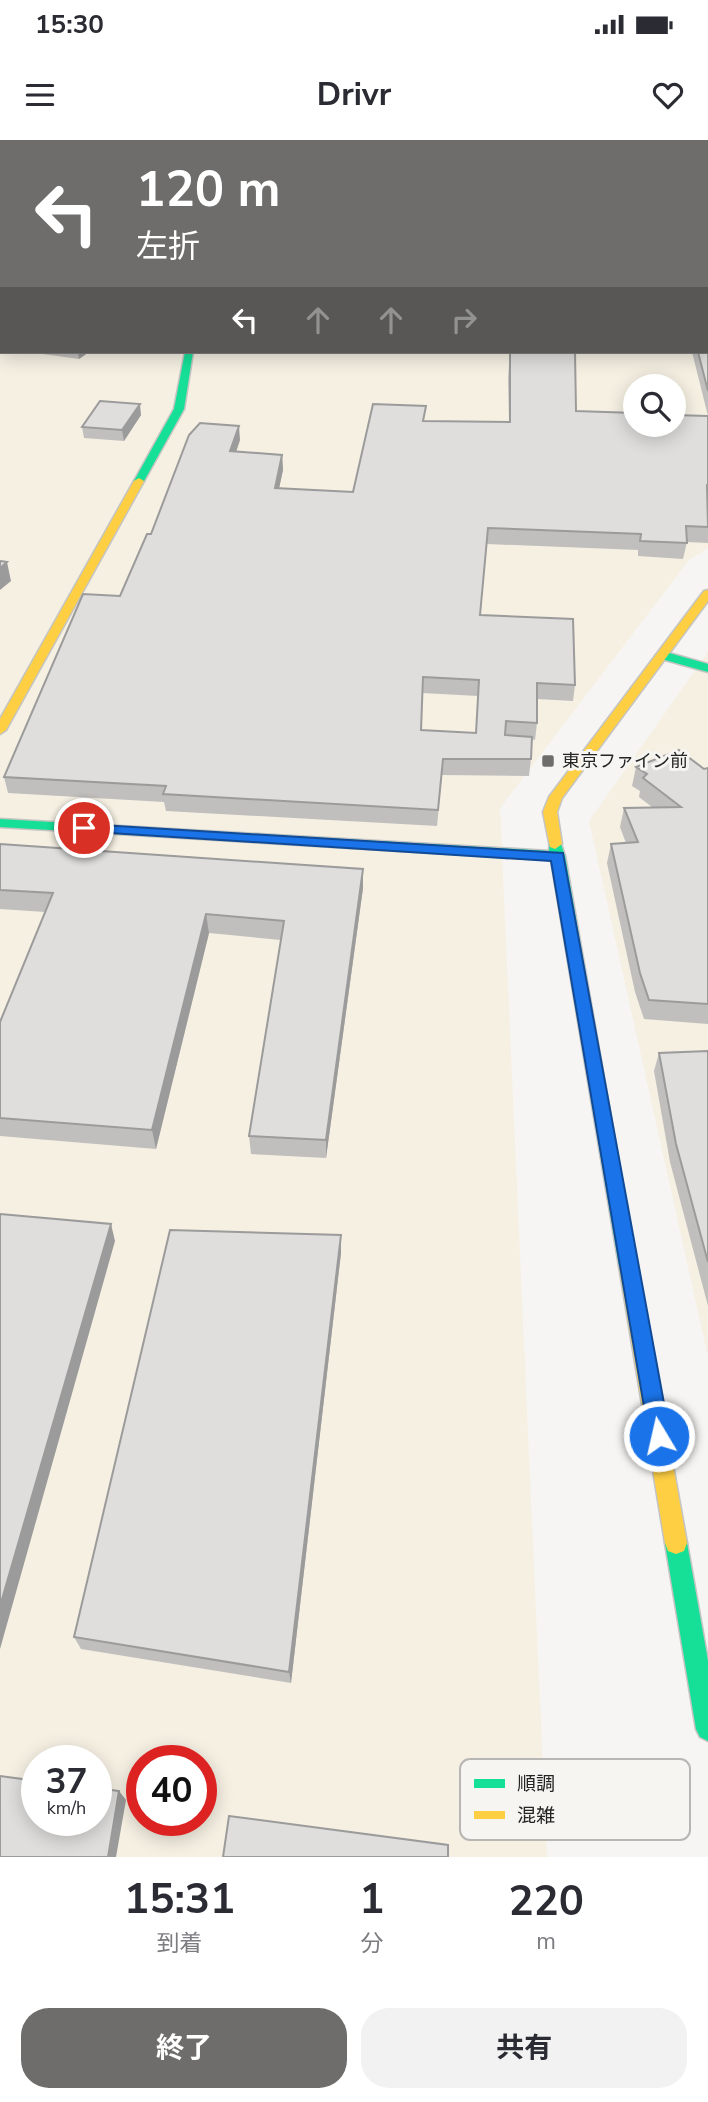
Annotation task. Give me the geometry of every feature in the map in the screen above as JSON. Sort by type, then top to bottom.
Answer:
[{"type":"street","points":[[0,730],[179,409],[189,354]]},
{"type":"street","points":[[708,593],[556,797],[550,812],[708,1730]]},
{"type":"street","points":[[662,655],[708,668]]},
{"type":"street","points":[[0,823],[558,856]]},
{"type":"shaded area","points":[[0,354],[708,354],[708,548],[689,560],[500,808],[543,1759],[460,1759],[460,1840],[546,1840],[547,1857],[0,1857]]},
{"type":"shaded area","points":[[708,652],[708,1357],[589,821]]},
{"type":"building","points":[[510,354],[575,354],[576,411],[623,413],[623,437],[686,437],[686,415],[708,416],[708,527],[686,526],[687,543],[640,541],[641,534],[488,528],[480,615],[573,619],[575,685],[537,683],[537,723],[506,721],[505,735],[532,737],[531,759],[443,759],[438,810],[163,794],[166,786],[4,777],[83,594],[120,596],[147,534],[151,534],[189,435],[200,423],[239,426],[230,451],[282,455],[275,488],[353,492],[373,404],[426,406],[423,421],[510,422]],"holes":[[[423,677],[479,680],[476,733],[421,730]]]},
{"type":"building","points":[[699,354],[708,354],[708,391]]},
{"type":"building","points":[[100,401],[140,404],[122,430],[82,427]]},
{"type":"building","points":[[679,750],[704,769],[708,768],[708,1004],[649,1000],[640,973],[611,844],[638,842],[624,808],[681,807],[643,778],[647,774],[636,767]]},
{"type":"building","points":[[0,844],[363,869],[326,1140],[249,1136],[284,921],[206,914],[152,1130],[0,1118],[0,1022],[53,893],[0,890]]},
{"type":"building","points":[[708,1051],[708,1262],[676,1144],[659,1053]]},
{"type":"building","points":[[0,1214],[111,1224],[0,1606]]},
{"type":"building","points":[[170,1230],[341,1235],[289,1672],[74,1637]]},
{"type":"building","points":[[0,1776],[21,1779],[21,1836],[112,1836],[108,1857],[0,1857]]},
{"type":"building","points":[[112,1790],[119,1791],[112,1833]]},
{"type":"building","points":[[229,1816],[448,1845],[448,1857],[223,1857]]},
{"type":"traffic: fast","points":[[139,481],[179,409],[189,354]]},
{"type":"traffic: fast","points":[[662,655],[708,668]]},
{"type":"traffic: fast","points":[[0,823],[558,856]]},
{"type":"traffic: fast","points":[[555,844],[628,1266]]},
{"type":"traffic: fast","points":[[676,1543],[708,1729]]},
{"type":"traffic: slow","points":[[0,730],[139,481]]},
{"type":"traffic: slow","points":[[555,844],[550,812],[556,797],[708,593]]},
{"type":"traffic: slow","points":[[628,1266],[676,1543]]},
{"type":"place","name":"東京ファイン前","points":[[548,761]]},
{"type":"route","points":[[84,828],[558,856],[565,910],[659,1436]]}]
